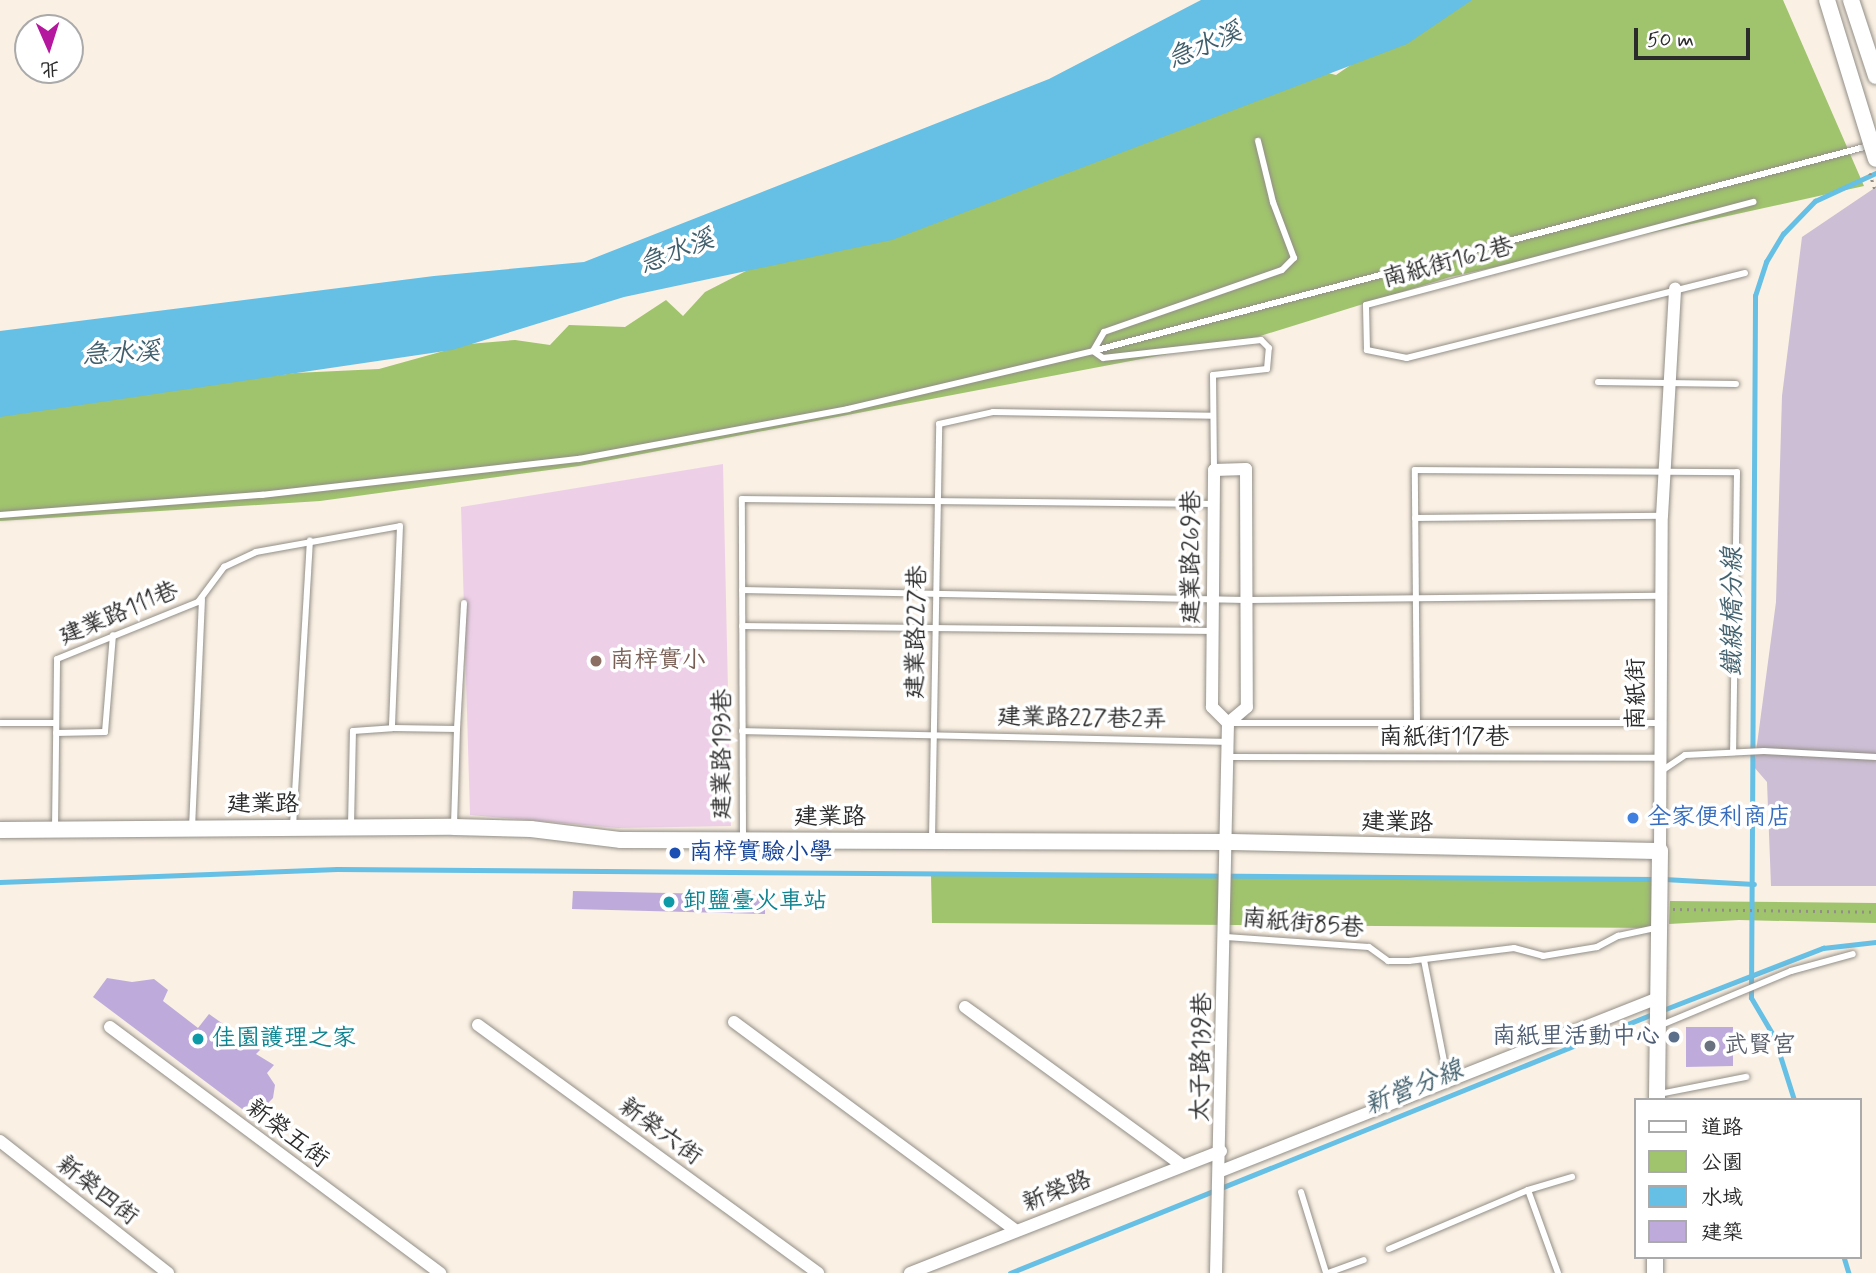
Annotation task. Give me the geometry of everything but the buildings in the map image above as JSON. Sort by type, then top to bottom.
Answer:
[{"type":"street","points":[[1828,0],[1876,159]]},
{"type":"street","points":[[1851,0],[1876,76]]},
{"type":"street","name":"南紙街","points":[[1657,1097],[1662,516],[1675,288]]},
{"type":"street","name":"建業路269巷","points":[[1228,723],[1247,707],[1246,469],[1214,470],[1212,707],[1228,723],[1228,842]]},
{"type":"street","name":"建業路","points":[[0,830],[454,827],[531,829],[621,840],[1228,842],[1660,851]]},
{"type":"street","name":"太子路139巷","points":[[1216,1273],[1221,1186],[1228,842]]},
{"type":"street","points":[[1221,1171],[1658,998]]},
{"type":"street","points":[[965,1007],[1182,1165]]},
{"type":"street","points":[[734,1022],[1016,1231]]},
{"type":"street","name":"新榮六街","points":[[478,1025],[818,1273]]},
{"type":"street","name":"新榮五街","points":[[110,1027],[440,1273]]},
{"type":"street","name":"新榮四街","points":[[0,1141],[168,1273]]},
{"type":"street","name":"新榮路","points":[[909,1273],[1221,1151]]},
{"type":"lane","points":[[1093,351],[1104,332],[1282,270],[1294,258],[1273,202],[1258,141]]},
{"type":"lane","points":[[0,515],[262,495],[579,460],[848,409],[1093,351],[1876,144]]},
{"type":"lane","name":"南紙街162巷","points":[[1745,273],[1675,288],[1407,358],[1367,350],[1366,305],[1754,202]]},
{"type":"lane","points":[[1093,351],[1103,358],[1262,340],[1269,348],[1267,369],[1213,375],[1214,470]]},
{"type":"lane","points":[[1598,382],[1736,384]]},
{"type":"lane","name":"建業路227巷","points":[[932,841],[936,734],[939,424],[993,412],[1213,416]]},
{"type":"lane","points":[[1418,724],[1415,470],[1664,468],[1737,472],[1733,752]]},
{"type":"lane","name":"建業路193巷","points":[[743,840],[742,499],[938,502]]},
{"type":"lane","points":[[938,502],[1213,504]]},
{"type":"lane","points":[[1415,517],[1662,516]]},
{"type":"lane","name":"建業路111巷","points":[[55,828],[57,659],[198,602],[224,567],[256,552],[400,526],[392,728]]},
{"type":"lane","points":[[292,828],[310,541]]},
{"type":"lane","points":[[742,590],[1213,600],[1661,596]]},
{"type":"lane","points":[[191,828],[202,596]]},
{"type":"lane","points":[[454,827],[464,603]]},
{"type":"lane","points":[[742,626],[1212,631]]},
{"type":"lane","points":[[56,733],[105,732],[113,635]]},
{"type":"lane","points":[[0,723],[56,723]]},
{"type":"lane","name":"南紙街117巷","points":[[1228,723],[1660,723]]},
{"type":"lane","points":[[351,828],[353,731],[392,728],[457,729]]},
{"type":"lane","name":"建業路227巷2弄","points":[[742,731],[1228,742]]},
{"type":"lane","points":[[1660,772],[1685,755],[1764,751],[1876,757]]},
{"type":"lane","name":"南紙街117巷","points":[[1228,757],[1660,758]]},
{"type":"lane","name":"南紙街85巷","points":[[1226,937],[1369,947],[1388,961],[1424,960],[1514,948],[1543,956],[1597,947],[1618,936],[1659,928]]},
{"type":"lane","points":[[1657,1027],[1766,985],[1791,971],[1853,954]]},
{"type":"lane","points":[[1424,960],[1448,1081]]},
{"type":"lane","points":[[1657,1097],[1746,1077]]},
{"type":"lane","points":[[1389,1249],[1528,1190],[1572,1177]]},
{"type":"lane","points":[[1528,1190],[1558,1273]]},
{"type":"lane","points":[[1301,1192],[1327,1273],[1364,1260]]},
{"type":"path","points":[[1659,909],[1876,912]]},
{"type":"shaded area","points":[[1876,187],[1876,886],[1771,886],[1767,782],[1754,767],[1776,602],[1782,396],[1802,237]]},
{"type":"shaded area","name":"南梓實小","points":[[723,464],[731,826],[618,828],[470,815],[461,507]]},
{"type":"green space","points":[[1446,0],[1783,0],[1864,186],[1450,277],[1257,337],[579,466],[320,501],[0,521],[0,411],[295,373],[379,369],[469,344],[515,340],[550,345],[569,325],[625,327],[666,300],[683,316],[705,292],[861,212],[1284,62],[1336,75]]},
{"type":"green space","points":[[931,875],[1654,881],[1656,928],[932,923]]},
{"type":"green space","points":[[1670,901],[1876,903],[1876,923],[1739,920],[1669,924]]},
{"type":"water","name":"急水溪","points":[[1201,0],[1472,0],[1407,44],[892,240],[624,297],[452,350],[0,417],[0,331],[434,276],[584,262],[1049,79]]},
{"type":"waterway","name":"鐵線橋分線","points":[[1793,1098],[1774,1037],[1751,998],[1755,296],[1766,262],[1783,234],[1815,201],[1876,173]]},
{"type":"waterway","points":[[0,882],[337,869],[1656,879]]},
{"type":"waterway","points":[[1664,879],[1754,884]]},
{"type":"waterway","name":"新營分線","points":[[1663,1010],[1823,948],[1876,942]]},
{"type":"waterway","name":"新營分線","points":[[1010,1273],[1655,1013]]},
{"type":"waterway","name":"鐵線橋分線","points":[[1845,1259],[1849,1273]]},
{"type":"place","name":"南梓實小","points":[[596,661]]},
{"type":"place","name":"全家便利商店","points":[[1633,818]]},
{"type":"place","name":"南梓實驗小學","points":[[675,853]]},
{"type":"place","name":"卸鹽臺火車站","points":[[669,902]]},
{"type":"place","name":"南紙里活動中心","points":[[1674,1037]]},
{"type":"place","name":"佳園護理之家","points":[[198,1039]]},
{"type":"place","name":"武賢宮","points":[[1710,1046]]}]
